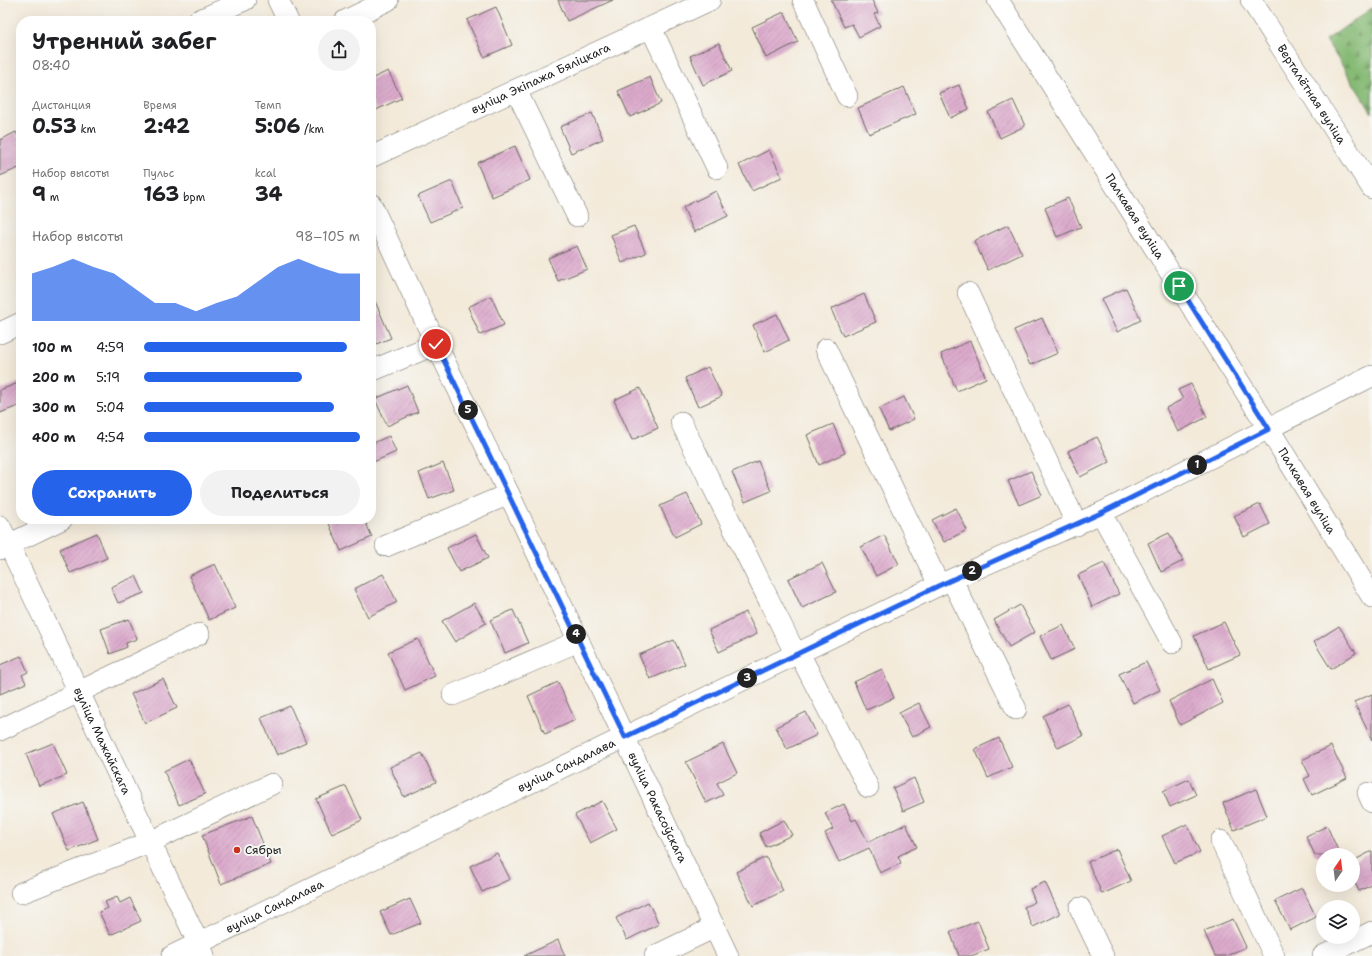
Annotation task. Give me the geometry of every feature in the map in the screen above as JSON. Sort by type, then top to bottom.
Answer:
[{"type":"street","points":[[208,16],[245,0]]},
{"type":"street","points":[[278,0],[286,16]]},
{"type":"street","points":[[355,16],[388,0]]},
{"type":"street","name":"вуліца Экіпажа Бяліцкага","points":[[376,155],[710,0]]},
{"type":"street","points":[[803,0],[847,96]]},
{"type":"street","name":"Палкавая вуліца","points":[[998,0],[1269,429],[1372,597]]},
{"type":"street","name":"Верталётная вуліца","points":[[1251,0],[1372,188]]},
{"type":"street","points":[[651,28],[717,168]]},
{"type":"street","points":[[516,90],[577,216]]},
{"type":"street","name":"вуліца Ракасоўскага","points":[[376,215],[436,344],[625,737],[728,956]]},
{"type":"street","points":[[968,293],[1077,524]]},
{"type":"street","points":[[0,333],[16,325]]},
{"type":"street","points":[[376,370],[436,344]]},
{"type":"street","points":[[826,349],[945,583],[1016,709]]},
{"type":"street","name":"вуліца Сандалава","points":[[172,956],[201,950],[625,737],[945,583],[1101,513],[1372,376]]},
{"type":"street","points":[[682,422],[797,654],[868,787]]},
{"type":"street","points":[[386,546],[509,494]]},
{"type":"street","points":[[1101,513],[1172,643]]},
{"type":"street","points":[[4,547],[52,524]]},
{"type":"street","name":"вуліца Мажайскага","points":[[0,526],[4,547],[78,692],[201,950]]},
{"type":"street","points":[[0,730],[199,634]]},
{"type":"street","points":[[453,695],[579,641]]},
{"type":"street","points":[[21,893],[150,842],[272,784]]},
{"type":"street","points":[[1221,841],[1274,956]]},
{"type":"street","points":[[1080,908],[1103,956]]},
{"type":"street","points":[[655,956],[714,926]]},
{"type":"street","points":[[1323,956],[1372,932]]},
{"type":"green space","points":[[1372,8],[1372,113],[1326,40]]},
{"type":"building","points":[[558,0],[613,0],[567,21]]},
{"type":"building","points":[[831,0],[872,0],[878,13],[874,14],[880,26],[859,37],[852,24],[844,27]]},
{"type":"building","points":[[496,7],[512,45],[484,57],[467,20]]},
{"type":"building","points":[[784,12],[798,42],[766,58],[752,27]]},
{"type":"building","points":[[719,43],[732,71],[703,85],[690,56]]},
{"type":"building","points":[[388,71],[402,98],[376,110],[376,77]]},
{"type":"building","points":[[650,77],[661,103],[630,117],[618,91]]},
{"type":"building","points":[[959,85],[969,109],[950,118],[939,93]]},
{"type":"building","points":[[904,87],[916,114],[869,134],[858,108]]},
{"type":"building","points":[[1013,100],[1025,126],[1000,138],[988,112]]},
{"type":"building","points":[[592,113],[603,139],[571,153],[560,127]]},
{"type":"building","points":[[16,132],[16,169],[0,176],[0,140]]},
{"type":"building","points":[[515,146],[530,180],[492,197],[477,163]]},
{"type":"building","points":[[769,150],[782,177],[752,191],[739,165]]},
{"type":"building","points":[[452,181],[463,208],[430,222],[418,196]]},
{"type":"building","points":[[716,191],[728,216],[694,232],[683,207]]},
{"type":"building","points":[[1068,198],[1081,227],[1057,237],[1045,208]]},
{"type":"building","points":[[1008,225],[1022,254],[988,270],[974,241]]},
{"type":"building","points":[[634,226],[646,253],[622,263],[611,235]]},
{"type":"building","points":[[577,246],[587,269],[558,281],[548,258]]},
{"type":"building","points":[[1126,288],[1141,320],[1117,332],[1101,299]]},
{"type":"building","points":[[864,294],[876,322],[843,336],[831,309]]},
{"type":"building","points":[[491,296],[504,325],[480,335],[468,307]]},
{"type":"building","points":[[376,304],[391,338],[376,344]]},
{"type":"building","points":[[777,314],[789,340],[765,352],[753,325]]},
{"type":"building","points":[[1042,318],[1058,353],[1030,365],[1014,330]]},
{"type":"building","points":[[970,341],[986,378],[957,391],[941,354]]},
{"type":"building","points":[[708,367],[722,396],[698,407],[685,378]]},
{"type":"building","points":[[16,384],[16,407],[0,413],[0,390]]},
{"type":"building","points":[[1191,384],[1207,417],[1178,432],[1166,408],[1183,399],[1178,390]]},
{"type":"building","points":[[407,385],[418,412],[387,426],[376,399]]},
{"type":"building","points":[[640,388],[658,428],[632,440],[614,400]]},
{"type":"building","points":[[904,397],[914,419],[889,431],[879,409]]},
{"type":"building","points":[[833,424],[845,453],[819,465],[807,435]]},
{"type":"building","points":[[389,436],[396,452],[376,461],[376,442]]},
{"type":"building","points":[[1097,437],[1110,462],[1080,477],[1068,451]]},
{"type":"building","points":[[758,461],[771,491],[745,502],[732,472]]},
{"type":"building","points":[[443,463],[454,490],[429,499],[419,473]]},
{"type":"building","points":[[1031,471],[1042,495],[1019,505],[1008,481]]},
{"type":"building","points":[[687,494],[701,524],[675,537],[660,506]]},
{"type":"building","points":[[1260,504],[1270,524],[1244,537],[1234,516]]},
{"type":"building","points":[[956,508],[967,530],[944,542],[932,520]]},
{"type":"building","points":[[329,524],[366,524],[372,537],[341,551]]},
{"type":"building","points":[[97,533],[107,558],[70,573],[60,549]]},
{"type":"building","points":[[1169,533],[1183,561],[1161,572],[1148,543]]},
{"type":"building","points":[[476,534],[488,558],[459,572],[447,548]]},
{"type":"building","points":[[884,535],[899,564],[876,576],[861,547]]},
{"type":"building","points":[[822,563],[836,592],[802,608],[788,579]]},
{"type":"building","points":[[1104,563],[1119,594],[1092,607],[1078,575]]},
{"type":"building","points":[[215,564],[235,608],[209,620],[189,576]]},
{"type":"building","points":[[383,574],[397,602],[368,617],[354,589]]},
{"type":"building","points":[[136,576],[144,593],[118,603],[111,587]]},
{"type":"building","points":[[474,603],[486,623],[455,642],[442,621]]},
{"type":"building","points":[[1020,605],[1035,632],[1009,647],[994,620]]},
{"type":"building","points":[[513,610],[528,643],[505,653],[490,620]]},
{"type":"building","points":[[746,612],[757,634],[719,652],[709,630]]},
{"type":"building","points":[[129,619],[137,639],[126,643],[127,647],[110,654],[101,629]]},
{"type":"building","points":[[1224,622],[1240,655],[1209,669],[1194,636]]},
{"type":"building","points":[[1063,625],[1075,649],[1051,660],[1040,636]]},
{"type":"building","points":[[1339,626],[1356,653],[1331,669],[1314,642]]},
{"type":"building","points":[[418,639],[435,676],[405,690],[388,652]]},
{"type":"building","points":[[674,640],[685,664],[650,679],[639,655]]},
{"type":"building","points":[[21,656],[28,672],[22,675],[26,683],[0,694],[0,665]]},
{"type":"building","points":[[1146,662],[1160,690],[1133,703],[1119,674]]},
{"type":"building","points":[[882,669],[894,698],[866,710],[854,682]]},
{"type":"building","points":[[163,679],[177,708],[145,723],[131,694]]},
{"type":"building","points":[[1212,679],[1223,703],[1180,725],[1169,701]]},
{"type":"building","points":[[558,682],[575,720],[545,734],[528,696]]},
{"type":"building","points":[[1372,694],[1372,740],[1354,702]]},
{"type":"building","points":[[919,703],[931,727],[912,737],[899,713]]},
{"type":"building","points":[[1068,704],[1083,736],[1058,748],[1043,716]]},
{"type":"building","points":[[290,706],[306,742],[277,755],[261,718]]},
{"type":"building","points":[[806,712],[817,735],[787,749],[776,727]]},
{"type":"building","points":[[999,738],[1012,767],[988,778],[975,749]]},
{"type":"building","points":[[53,743],[67,775],[39,786],[26,754]]},
{"type":"building","points":[[723,744],[737,773],[717,783],[723,795],[706,803],[686,762]]},
{"type":"building","points":[[1331,746],[1347,778],[1312,795],[1304,779],[1310,776],[1302,760]]},
{"type":"building","points":[[422,753],[436,782],[404,797],[390,767]]},
{"type":"building","points":[[189,759],[205,794],[179,805],[164,771]]},
{"type":"building","points":[[914,778],[924,802],[903,811],[893,788]]},
{"type":"building","points":[[1189,779],[1196,795],[1170,807],[1163,791]]},
{"type":"building","points":[[346,786],[362,820],[332,834],[316,799]]},
{"type":"building","points":[[1256,789],[1267,816],[1234,830],[1223,803]]},
{"type":"building","points":[[602,801],[617,829],[590,843],[575,815]]},
{"type":"building","points":[[83,802],[98,839],[69,851],[53,814]]},
{"type":"building","points":[[844,804],[852,821],[856,819],[868,842],[906,824],[917,847],[898,856],[901,863],[880,873],[869,848],[839,862],[825,833],[833,829],[825,813]]},
{"type":"building","name":"Сябры","points":[[252,816],[271,864],[221,884],[202,835]]},
{"type":"building","points":[[784,820],[792,835],[766,847],[759,833]]},
{"type":"building","points":[[1187,824],[1200,852],[1175,863],[1162,836]]},
{"type":"building","points":[[1327,826],[1337,848],[1316,848],[1315,855],[1306,836]]},
{"type":"building","points":[[1117,849],[1131,881],[1102,894],[1088,862]]},
{"type":"building","points":[[1372,851],[1372,885],[1360,891],[1360,857]]},
{"type":"building","points":[[497,853],[510,879],[482,892],[470,866]]},
{"type":"building","points":[[766,857],[783,891],[753,906],[736,872]]},
{"type":"building","points":[[1045,882],[1060,914],[1033,927],[1024,907],[1035,902],[1030,889]]},
{"type":"building","points":[[1302,888],[1316,917],[1290,930],[1275,901]]},
{"type":"building","points":[[117,897],[120,903],[130,898],[141,921],[110,935],[99,912],[108,908],[105,902]]},
{"type":"building","points":[[410,899],[421,923],[391,935],[380,912]]},
{"type":"building","points":[[648,902],[659,924],[627,940],[616,918]]},
{"type":"building","points":[[1233,919],[1246,947],[1226,956],[1215,956],[1204,931]]},
{"type":"building","points":[[978,921],[989,949],[971,956],[959,956],[950,932]]},
{"type":"building","points":[[558,940],[565,956],[524,956]]},
{"type":"place","name":"Сябры","points":[[237,850]]},
{"type":"route","points":[[436,344],[625,737],[938,586],[1101,513],[1269,429],[1179,286]]}]
